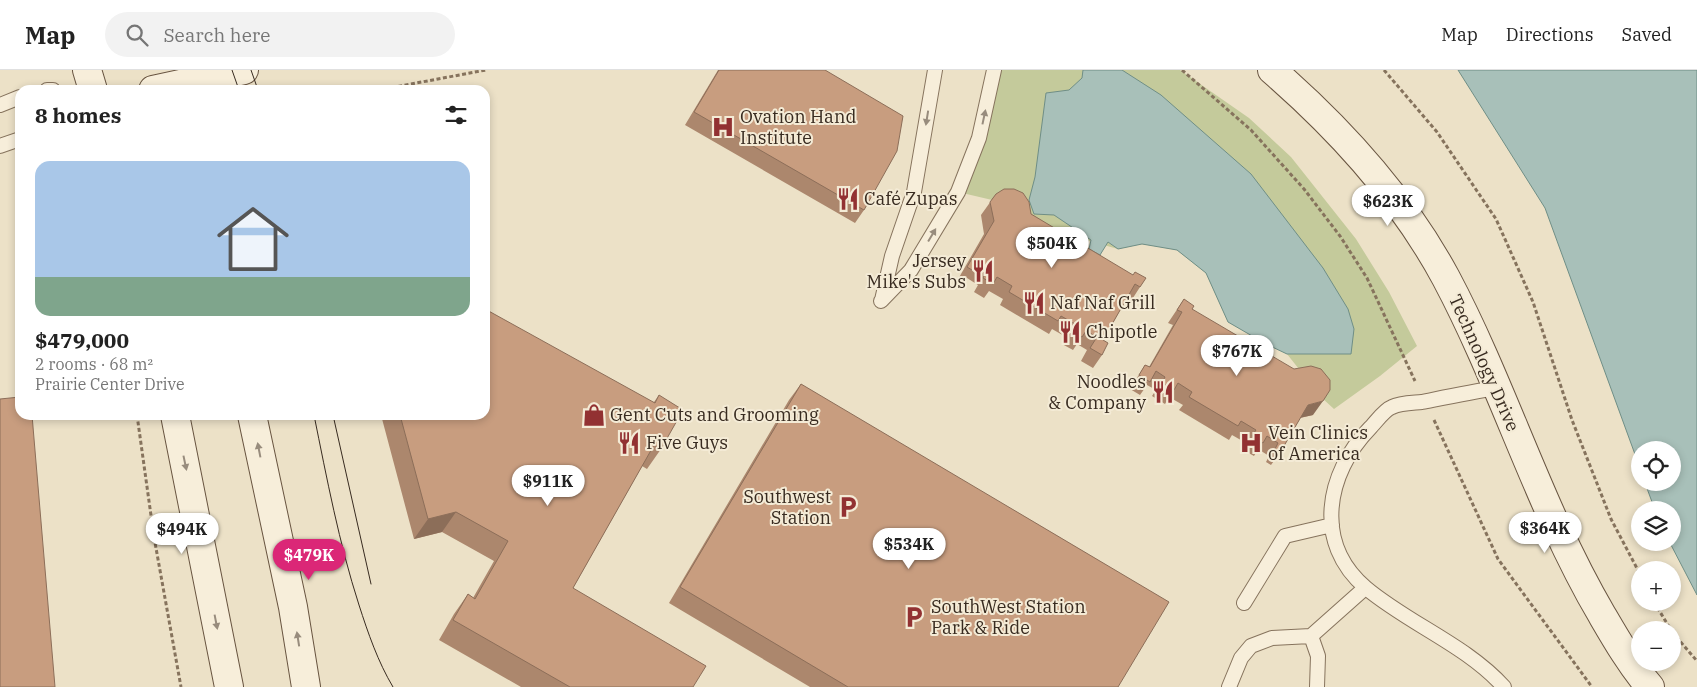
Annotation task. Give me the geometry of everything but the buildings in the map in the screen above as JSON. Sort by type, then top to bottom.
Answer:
[{"type":"street","points":[[87,70],[92,85]]},
{"type":"street","points":[[164,84],[244,70]]},
{"type":"street","name":"Technology Drive","points":[[1272,70],[1346,141],[1391,194],[1445,277],[1496,388],[1558,534],[1616,639],[1650,687]]},
{"type":"street","points":[[176,420],[228,687]]},
{"type":"street","points":[[253,420],[293,607],[306,687]]},
{"type":"lane","points":[[934,70],[914,192],[892,256],[881,301],[911,270],[958,192],[979,138],[994,70]]},
{"type":"lane","points":[[0,105],[15,99]]},
{"type":"lane","points":[[0,146],[15,140]]},
{"type":"lane","points":[[1496,388],[1391,407],[1361,437],[1341,466],[1333,495],[1332,525],[1335,548],[1347,568],[1365,588],[1479,664],[1504,687]]},
{"type":"lane","points":[[1244,603],[1285,536],[1332,525]]},
{"type":"lane","points":[[1229,687],[1241,658],[1252,646],[1272,638],[1311,636],[1365,588]]},
{"type":"lane","points":[[1311,636],[1318,656],[1317,687]]},
{"type":"path","points":[[406,85],[486,70]]},
{"type":"path","points":[[1182,70],[1251,130],[1304,189],[1340,236],[1367,278],[1498,559],[1592,687]]},
{"type":"path","points":[[1384,70],[1432,126],[1496,219],[1533,302],[1572,420],[1611,519],[1633,561]]},
{"type":"path","points":[[138,420],[154,537],[181,687]]},
{"type":"path","points":[[1681,643],[1697,661]]},
{"type":"green space","points":[[993,70],[1180,70],[1249,118],[1291,157],[1356,239],[1389,292],[1417,346],[1380,376],[1334,409],[1322,398],[1287,354],[1228,322],[1206,273],[1177,250],[1142,244],[1118,249],[1021,222],[1005,203],[958,192]]},
{"type":"water","points":[[1083,70],[1122,70],[1161,95],[1251,174],[1323,268],[1348,309],[1354,329],[1351,354],[1287,354],[1228,322],[1206,273],[1177,250],[1142,244],[1118,249],[1108,242],[1100,255],[1089,249],[1091,240],[1054,215],[1034,214],[1029,200],[1035,177],[1046,93],[1069,90],[1082,78]]},
{"type":"water","points":[[1458,70],[1697,70],[1697,595],[1674,551],[1681,551],[1681,501],[1652,501],[1648,491],[1681,491],[1681,441],[1631,441],[1631,443],[1545,208]]},
{"type":"tram line","points":[[232,70],[237,85]]},
{"type":"tram line","points":[[251,70],[256,85]]},
{"type":"tram line","points":[[315,420],[334,511],[352,582],[374,647],[393,687]]},
{"type":"tram line","points":[[334,420],[371,584]]},
{"type":"place","name":"Ovation Hand Institute","points":[[723,127]]},
{"type":"place","name":"Café Zupas","points":[[848,199]]},
{"type":"place","name":"Jersey Mike's Subs","points":[[983,271]]},
{"type":"place","name":"Naf Naf Grill","points":[[1034,303]]},
{"type":"place","name":"Chipotle","points":[[1070,332]]},
{"type":"place","name":"Noodles & Company","points":[[1163,392]]},
{"type":"place","name":"Gent Cuts and Grooming","points":[[594,415]]},
{"type":"place","name":"Five Guys","points":[[629,443]]},
{"type":"place","name":"Vein Clinics of America","points":[[1251,443]]},
{"type":"place","name":"Southwest Station","points":[[848,507]]},
{"type":"place","name":"SouthWest Station Park & Ride","points":[[914,617]]}]
